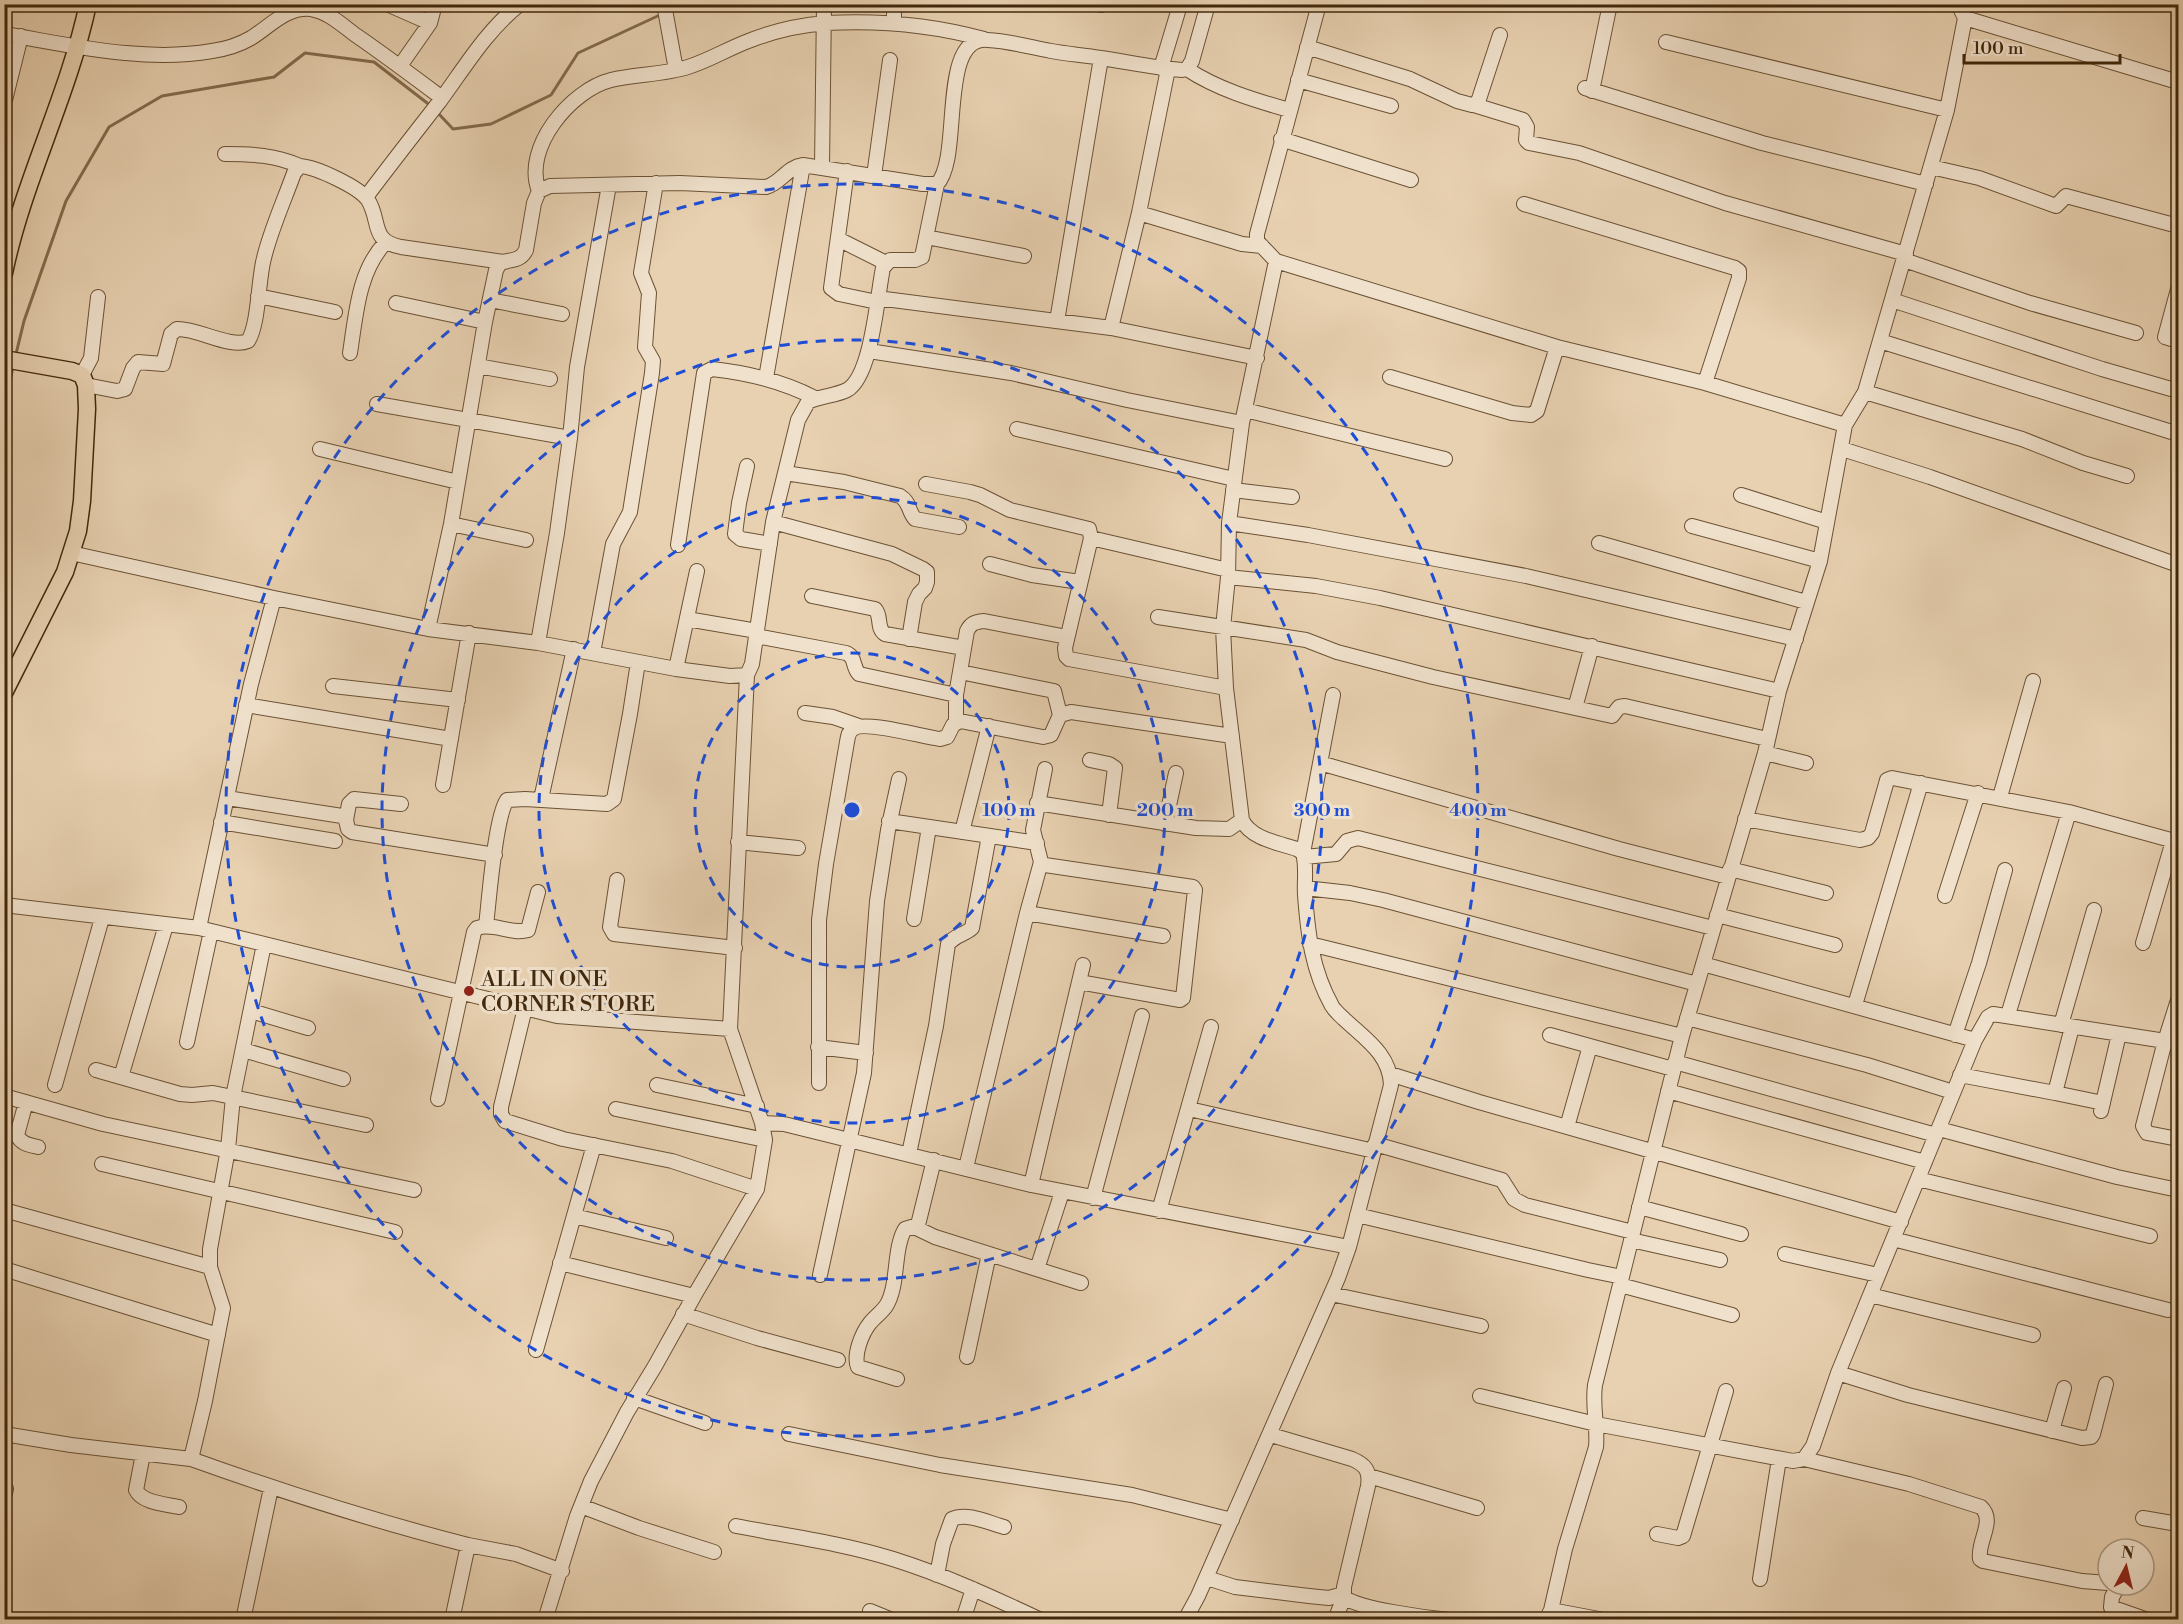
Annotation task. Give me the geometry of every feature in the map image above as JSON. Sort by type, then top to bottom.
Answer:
[{"type":"main road","points":[[4,273],[22,204],[59,104],[78,46],[88,4]]},
{"type":"main road","points":[[4,360],[72,371],[84,380],[87,409],[78,531],[54,596],[4,693]]},
{"type":"street","points":[[387,4],[430,23]]},
{"type":"street","points":[[400,66],[430,23],[435,4]]},
{"type":"street","points":[[366,197],[441,100],[476,50],[500,21],[520,4]]},
{"type":"street","points":[[664,4],[676,70]]},
{"type":"street","points":[[822,167],[824,4]]},
{"type":"street","points":[[894,4],[894,22]]},
{"type":"street","points":[[1187,69],[1192,61],[1208,4]]},
{"type":"street","points":[[1319,4],[1257,234],[1257,241],[1276,261],[1557,347],[1705,383],[1845,425]]},
{"type":"street","points":[[1610,4],[1588,90],[1762,143],[1926,184]]},
{"type":"street","points":[[1604,1620],[1549,1615],[1565,1549],[1596,1447],[1593,1401],[1595,1385],[1674,1065],[1765,753],[1779,691],[1820,561],[1845,425],[1865,392],[1947,110],[1965,18],[1958,4]]},
{"type":"street","points":[[1111,328],[1139,213],[1165,69],[1180,5]]},
{"type":"street","points":[[4,34],[149,54],[192,54],[242,43],[286,9],[309,9],[328,15],[400,66],[441,100]]},
{"type":"street","points":[[1965,18],[2178,82]]},
{"type":"street","points":[[225,154],[284,159],[331,177],[366,197],[379,233],[386,242],[401,247],[503,262],[520,258],[526,250],[534,203],[539,191],[534,173],[539,146],[561,115],[576,101],[611,80],[676,70],[713,57],[750,40],[778,32],[825,23],[894,22],[1165,69],[1187,69],[1200,78],[1289,110]]},
{"type":"street","points":[[1474,105],[1479,99],[1500,35]]},
{"type":"street","points":[[5,100],[21,36]]},
{"type":"street","points":[[545,1620],[591,1481],[634,1398],[655,1366],[757,1189],[765,1140],[757,1106],[730,1029],[747,675],[752,664],[773,522],[798,420],[808,402],[848,389],[862,372],[869,351],[883,268],[886,263],[896,259],[922,257],[937,184],[942,177],[949,148],[958,68],[964,52],[973,42],[984,39]]},
{"type":"street","points":[[1666,42],[1947,110]]},
{"type":"street","points":[[1306,47],[1410,79],[1457,101],[1523,120],[1527,127],[1526,141],[1530,143],[1579,153],[1725,203],[1905,257],[2030,303],[2136,333]]},
{"type":"street","points":[[1057,321],[1101,58]]},
{"type":"street","points":[[874,176],[890,60]]},
{"type":"street","points":[[1298,80],[1391,106]]},
{"type":"street","points":[[1281,139],[1411,180]]},
{"type":"street","points":[[539,191],[550,186],[656,183],[706,183],[766,187],[779,182],[793,167],[803,165],[923,184],[937,184]]},
{"type":"street","points":[[766,378],[803,165]]},
{"type":"street","points":[[98,297],[91,358],[84,380],[117,391],[125,389],[133,368],[138,363],[163,364],[171,334],[177,329],[236,343],[245,343],[252,333],[262,266],[272,230],[294,173],[300,166]]},
{"type":"street","points":[[1931,167],[1979,178],[2055,206],[2066,196],[2178,226]]},
{"type":"street","points":[[847,171],[831,288],[839,294],[1111,328],[1257,358]]},
{"type":"street","points":[[593,653],[613,544],[630,512],[652,373],[653,361],[645,347],[649,293],[642,273],[656,183]]},
{"type":"street","points":[[537,643],[557,533],[577,367],[609,185]]},
{"type":"street","points":[[1524,204],[1734,268],[1739,272],[1705,383]]},
{"type":"street","points":[[1139,213],[1242,244],[1262,246]]},
{"type":"street","points":[[926,237],[1024,256]]},
{"type":"street","points":[[838,239],[886,263]]},
{"type":"street","points":[[350,353],[357,307],[368,267],[373,256],[386,242]]},
{"type":"street","points":[[1276,261],[1243,416],[1229,523],[1228,573],[1223,628],[1226,688],[1242,820],[1245,827],[1253,834],[1297,849],[1304,855],[1336,854],[1347,841],[1358,838],[1715,922],[1835,945]]},
{"type":"street","points":[[428,629],[451,524],[485,322],[496,270],[503,262]]},
{"type":"street","points":[[2178,289],[2177,304],[2165,336],[2178,341]]},
{"type":"street","points":[[258,296],[335,312]]},
{"type":"street","points":[[490,300],[562,314]]},
{"type":"street","points":[[1892,300],[2102,369],[2178,391]]},
{"type":"street","points":[[396,303],[485,322]]},
{"type":"street","points":[[1880,341],[2178,434]]},
{"type":"street","points":[[1390,376],[1512,413],[1531,415],[1538,411],[1557,347]]},
{"type":"street","points":[[869,351],[1011,373],[1127,400],[1243,416],[1445,459]]},
{"type":"street","points":[[478,366],[550,379]]},
{"type":"street","points":[[678,545],[704,373],[712,369],[766,378],[815,398]]},
{"type":"street","points":[[1865,392],[2022,439],[2082,463],[2127,476]]},
{"type":"street","points":[[376,404],[468,422],[570,438]]},
{"type":"street","points":[[1017,429],[1234,485],[1292,497]]},
{"type":"street","points":[[320,449],[458,482]]},
{"type":"street","points":[[1842,449],[1930,477],[2178,565]]},
{"type":"street","points":[[747,466],[735,534],[741,539],[770,544]]},
{"type":"street","points":[[785,472],[844,482],[900,496],[905,499],[915,519],[959,527]]},
{"type":"street","points":[[926,484],[970,492],[1010,510],[1089,529],[1091,537],[1067,637],[1066,656],[1073,660],[1226,688]]},
{"type":"street","points":[[1741,495],[1827,522]]},
{"type":"street","points":[[773,522],[892,554],[927,572],[927,582],[915,602],[909,639]]},
{"type":"street","points":[[1229,523],[1308,535],[1527,576],[1796,639]]},
{"type":"street","points":[[451,524],[526,540]]},
{"type":"street","points":[[1692,526],[1820,561]]},
{"type":"street","points":[[1091,537],[1228,573],[1369,596],[1779,691]]},
{"type":"street","points":[[1599,543],[1806,602]]},
{"type":"street","points":[[71,552],[274,598],[428,629],[537,643],[676,669],[730,676],[747,675]]},
{"type":"street","points":[[990,564],[1032,575],[1080,582]]},
{"type":"street","points":[[676,669],[697,571]]},
{"type":"street","points":[[812,596],[874,609],[879,615],[881,631],[909,639],[964,648]]},
{"type":"street","points":[[187,1042],[221,822],[246,705],[274,598]]},
{"type":"street","points":[[1158,617],[1306,640],[1337,652],[1423,675],[1612,716],[1619,707],[1625,706],[1767,739]]},
{"type":"street","points":[[687,619],[846,653],[854,659],[855,670],[859,674],[956,695]]},
{"type":"street","points":[[805,712],[833,717],[859,726],[940,739],[947,737],[956,722],[956,695],[967,630],[975,622],[1004,624],[1067,637]]},
{"type":"street","points":[[443,785],[470,633]]},
{"type":"street","points":[[1575,708],[1592,646]]},
{"type":"street","points":[[541,800],[574,649]]},
{"type":"street","points":[[486,926],[501,816],[507,800],[607,804],[612,802],[619,780],[638,662]]},
{"type":"street","points":[[956,722],[1047,737],[1051,735],[1060,715],[1054,691],[960,672]]},
{"type":"street","points":[[2000,797],[2033,681]]},
{"type":"street","points":[[333,686],[458,700]]},
{"type":"street","points":[[1185,1620],[1207,1578],[1271,1435],[1349,1248],[1388,1097],[1390,1074],[1382,1055],[1333,1009],[1317,975],[1310,945],[1304,855],[1332,695]]},
{"type":"street","points":[[246,705],[451,739]]},
{"type":"street","points":[[1060,715],[1071,712],[1232,736]]},
{"type":"street","points":[[819,1083],[819,938],[822,898],[847,742],[849,733],[859,726]]},
{"type":"street","points":[[962,832],[989,726]]},
{"type":"street","points":[[1765,753],[1806,763]]},
{"type":"street","points":[[1090,760],[1110,764],[1115,768],[1109,815]]},
{"type":"street","points":[[1320,763],[1619,849],[1826,893]]},
{"type":"street","points":[[966,1168],[1041,862],[1033,835],[1045,769]]},
{"type":"street","points":[[1165,824],[1176,773]]},
{"type":"street","points":[[1745,819],[1860,840],[1868,838],[1875,826],[1887,780],[1892,778],[2069,812],[2176,841],[2143,943]]},
{"type":"street","points":[[820,1275],[864,1073],[877,901],[899,779]]},
{"type":"street","points":[[1855,1005],[1921,783]]},
{"type":"street","points":[[1944,896],[1978,793]]},
{"type":"street","points":[[227,798],[338,815],[346,820]]},
{"type":"street","points":[[401,804],[354,799],[349,804],[346,820],[348,829],[352,832],[495,855]]},
{"type":"street","points":[[1037,803],[1165,824],[1219,830],[1234,826],[1242,820]]},
{"type":"street","points":[[2008,1016],[2069,812]]},
{"type":"street","points":[[890,821],[1037,843]]},
{"type":"street","points":[[221,822],[335,841]]},
{"type":"street","points":[[914,919],[929,827]]},
{"type":"street","points":[[909,1154],[936,1026],[948,944],[953,938],[972,928],[989,836]]},
{"type":"street","points":[[738,842],[798,848]]},
{"type":"street","points":[[1041,862],[1045,865],[1193,887],[1195,890],[1183,998],[1180,1000],[1079,982]]},
{"type":"street","points":[[1955,1035],[1979,963],[2005,870]]},
{"type":"street","points":[[617,880],[610,927],[614,934],[735,948]]},
{"type":"street","points":[[1305,888],[1350,893],[1383,900],[1697,984]]},
{"type":"street","points":[[438,1099],[474,932],[477,928],[486,926],[521,932],[528,930],[538,892]]},
{"type":"street","points":[[4,905],[205,930],[557,1016],[730,1029]]},
{"type":"street","points":[[2055,1093],[2067,1026],[2094,910]]},
{"type":"street","points":[[1027,913],[1163,936]]},
{"type":"street","points":[[55,1085],[102,918]]},
{"type":"street","points":[[121,1077],[166,925]]},
{"type":"street","points":[[191,1459],[223,1308],[210,1267],[210,1249],[228,1149],[233,1097],[264,944]]},
{"type":"street","points":[[1310,945],[1682,1036]]},
{"type":"street","points":[[1702,964],[1975,1040]]},
{"type":"street","points":[[1031,1185],[1083,965]]},
{"type":"street","points":[[2178,1000],[2172,1042],[2143,1126],[2147,1134],[2178,1139]]},
{"type":"street","points":[[525,1008],[501,1107],[502,1118],[510,1123],[594,1145],[672,1161],[757,1189]]},
{"type":"street","points":[[251,1011],[308,1028]]},
{"type":"street","points":[[1804,1459],[1813,1446],[1838,1373],[1960,1075],[1988,1017],[1993,1014],[2008,1016],[2172,1042]]},
{"type":"street","points":[[1093,1198],[1142,1016]]},
{"type":"street","points":[[1687,1018],[1867,1065],[1953,1092]]},
{"type":"street","points":[[1159,1211],[1212,1027]]},
{"type":"street","points":[[1960,1075],[2055,1093],[2102,1107],[2119,1034]]},
{"type":"street","points":[[1550,1035],[2117,1177],[2178,1190]]},
{"type":"street","points":[[1567,1127],[1590,1046]]},
{"type":"street","points":[[818,1047],[866,1053]]},
{"type":"street","points":[[243,1050],[344,1079]]},
{"type":"street","points":[[96,1070],[180,1094],[213,1093],[366,1125]]},
{"type":"street","points":[[1390,1074],[1567,1127],[1901,1221]]},
{"type":"street","points":[[657,1085],[757,1106]]},
{"type":"street","points":[[1668,1091],[1925,1162]]},
{"type":"street","points":[[4,1096],[103,1124],[414,1190]]},
{"type":"street","points":[[26,1102],[16,1135],[26,1144],[38,1147]]},
{"type":"street","points":[[616,1109],[765,1140]]},
{"type":"street","points":[[1189,1110],[1375,1147],[1502,1180],[1519,1203],[1720,1260]]},
{"type":"street","points":[[762,1123],[784,1124],[1062,1192],[1349,1248]]},
{"type":"street","points":[[536,1350],[594,1145]]},
{"type":"street","points":[[897,1379],[858,1367],[856,1359],[868,1326],[887,1305],[901,1235],[905,1229],[918,1225],[922,1216],[934,1160]]},
{"type":"street","points":[[102,1164],[395,1232]]},
{"type":"street","points":[[1918,1179],[2150,1236]]},
{"type":"street","points":[[1037,1269],[1062,1192]]},
{"type":"street","points":[[1639,1207],[1741,1234]]},
{"type":"street","points":[[4,1210],[210,1267]]},
{"type":"street","points":[[1357,1215],[1578,1268],[1732,1315]]},
{"type":"street","points":[[573,1216],[666,1238]]},
{"type":"street","points":[[914,1227],[935,1237],[1081,1283]]},
{"type":"street","points":[[1893,1239],[2168,1310]]},
{"type":"street","points":[[967,1357],[989,1254]]},
{"type":"street","points":[[1785,1254],[1878,1275]]},
{"type":"street","points":[[560,1263],[694,1296]]},
{"type":"street","points":[[4,1269],[218,1335]]},
{"type":"street","points":[[1331,1294],[1481,1326]]},
{"type":"street","points":[[1870,1294],[2033,1335]]},
{"type":"street","points":[[683,1314],[757,1338],[838,1360]]},
{"type":"street","points":[[1838,1373],[1908,1395],[2082,1438],[2091,1437],[2096,1428],[2106,1384]]},
{"type":"street","points":[[2052,1431],[2064,1388]]},
{"type":"street","points":[[1657,1534],[1678,1538],[1683,1536],[1726,1391]]},
{"type":"street","points":[[1480,1396],[1596,1424],[1793,1461],[1804,1459],[1909,1484],[1981,1507],[1985,1511],[1988,1519],[1979,1550],[1983,1561],[2096,1582]]},
{"type":"street","points":[[634,1398],[705,1423]]},
{"type":"street","points":[[4,1434],[70,1445],[191,1459],[271,1488],[380,1522],[468,1545],[516,1554],[562,1571]]},
{"type":"street","points":[[789,1434],[940,1465],[1132,1495],[1232,1520]]},
{"type":"street","points":[[1271,1435],[1364,1464],[1369,1476],[1344,1596],[1335,1620]]},
{"type":"street","points":[[143,1454],[136,1490],[138,1495],[179,1507]]},
{"type":"street","points":[[1760,1579],[1779,1458]]},
{"type":"street","points":[[1369,1476],[1477,1508]]},
{"type":"street","points":[[243,1620],[271,1488]]},
{"type":"street","points":[[581,1506],[639,1528],[714,1552]]},
{"type":"street","points":[[937,1575],[943,1544],[952,1519],[969,1518],[1004,1527]]},
{"type":"street","points":[[2143,1518],[2178,1524]]},
{"type":"street","points":[[736,1526],[866,1551],[893,1559],[973,1589],[1041,1620]]},
{"type":"street","points":[[452,1620],[468,1545]]},
{"type":"street","points":[[1207,1578],[1235,1587],[1329,1598],[1344,1596],[1355,1604],[1406,1617],[1449,1620]]},
{"type":"street","points":[[963,1620],[973,1589]]},
{"type":"street","points":[[2112,1597],[2111,1607],[2148,1620]]},
{"type":"street","points":[[870,1611],[892,1620]]},
{"type":"waterway","points":[[670,10],[683,4]]},
{"type":"waterway","points":[[438,113],[453,129],[491,124],[551,95],[578,53],[662,14]]},
{"type":"waterway","points":[[16,354],[24,321],[66,201],[109,127],[162,96],[274,77],[305,53],[374,62],[431,106]]},
{"type":"waterway","points":[[4,483],[10,472],[10,382],[13,366]]},
{"type":"place","name":"ALL IN ONE CORNER STORE","points":[[469,991]]}]
